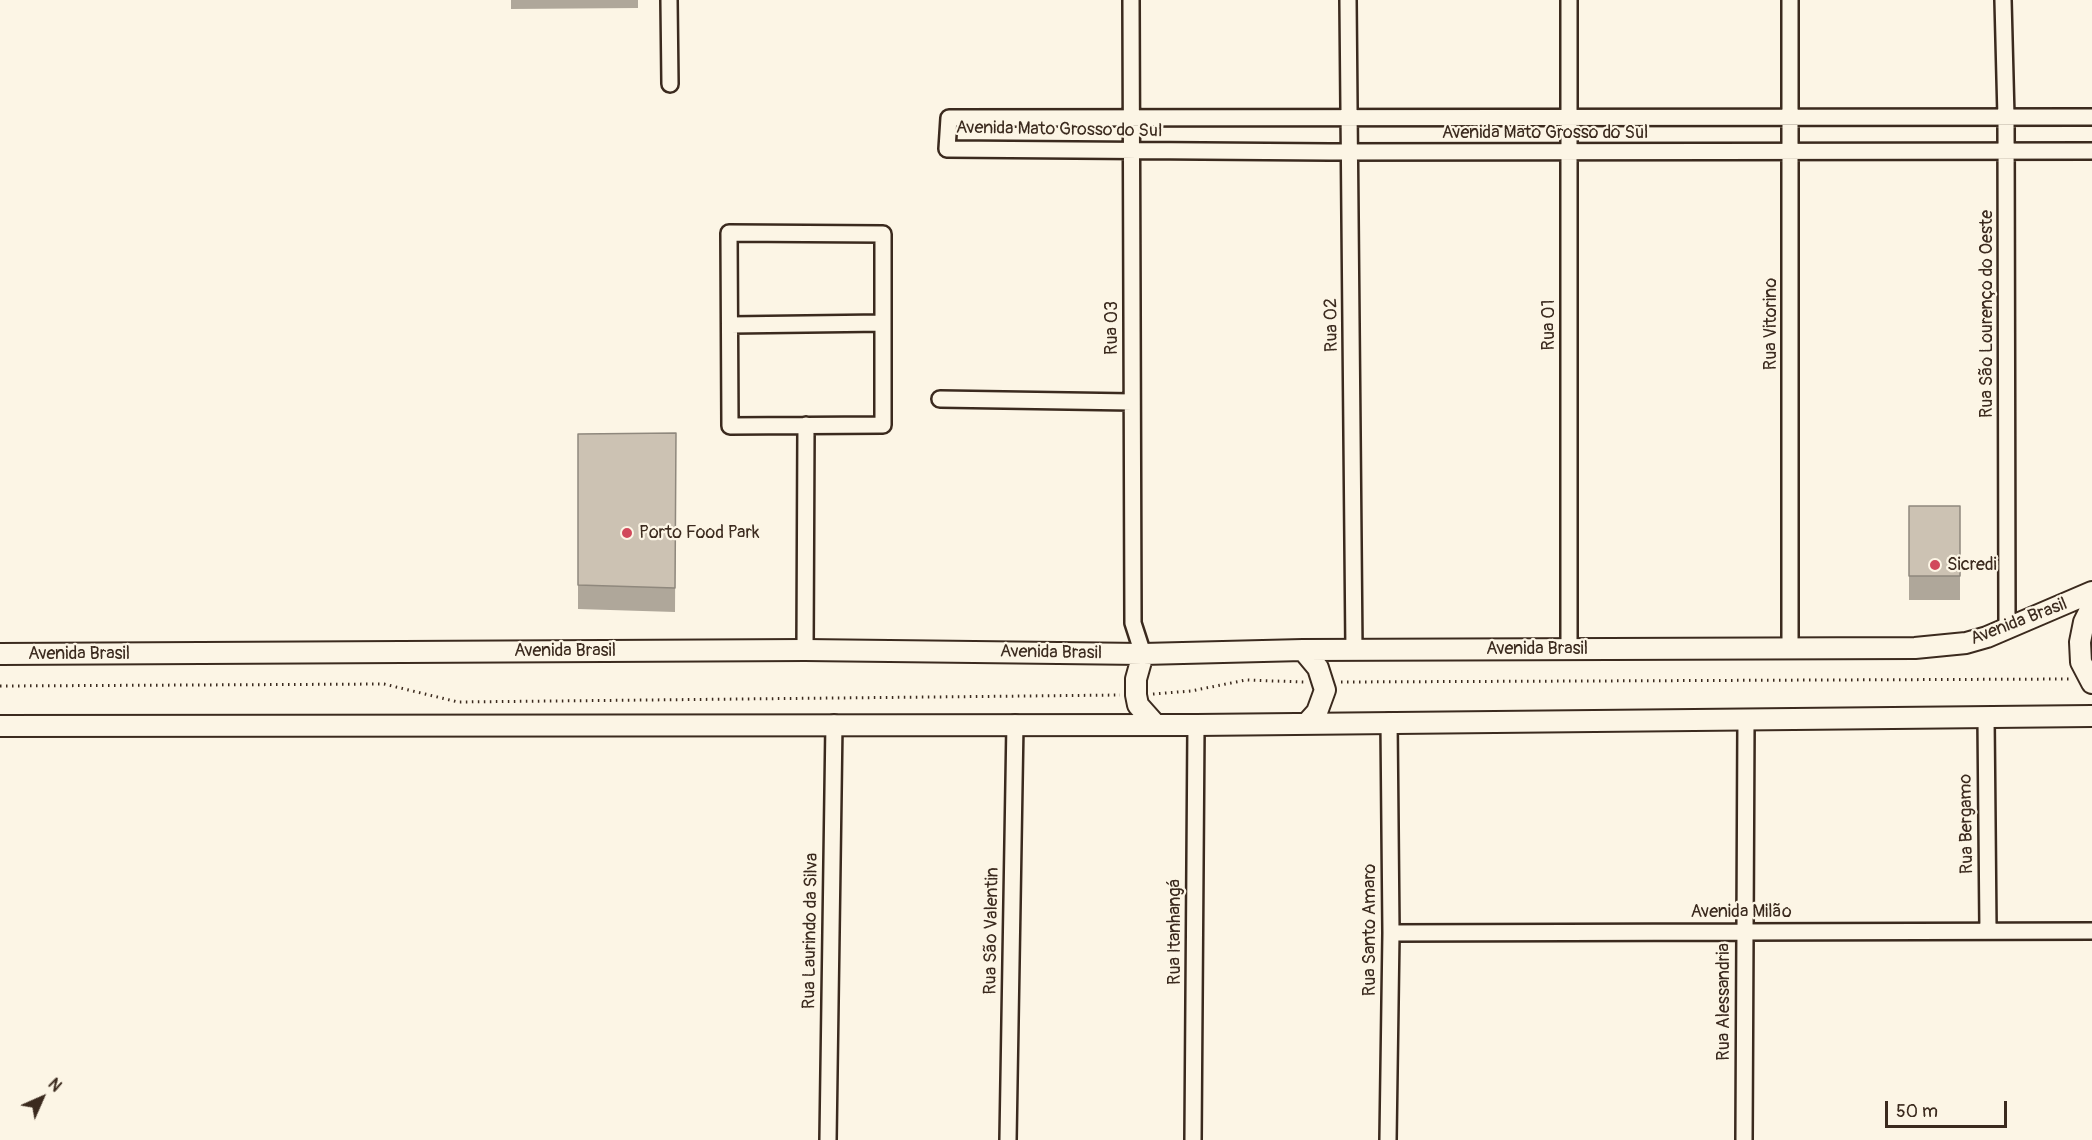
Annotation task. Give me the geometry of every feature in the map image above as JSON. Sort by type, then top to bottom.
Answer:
[{"type":"main road","name":"Avenida Brasil","points":[[0,654],[805,650],[1143,654],[1303,650],[1942,646],[1966,643],[2007,629],[2092,592]]},
{"type":"main road","points":[[2091,681],[2081,662],[2080,642],[2084,622],[2092,606]]},
{"type":"main road","points":[[1303,650],[1318,668],[1324,682],[1323,701],[1308,722]]},
{"type":"main road","points":[[1143,654],[1136,679],[1136,695],[1138,705],[1155,723]]},
{"type":"main road","points":[[0,726],[1196,724],[2092,716]]},
{"type":"street","points":[[669,0],[670,84]]},
{"type":"street","name":"Rua 03","points":[[1131,0],[1133,623],[1143,654]]},
{"type":"street","name":"Rua 02","points":[[1348,0],[1354,650]]},
{"type":"street","name":"Rua 01","points":[[1569,0],[1569,649]]},
{"type":"street","name":"Rua Vitorino","points":[[1790,0],[1790,648]]},
{"type":"street","name":"Rua São Lourenço do Oeste","points":[[2003,0],[2006,117],[2007,629]]},
{"type":"street","name":"Avenida Mato Grosso do Sul","points":[[2092,117],[948,118],[947,149],[1791,153],[2092,151]]},
{"type":"street","points":[[729,233],[883,234],[883,426],[730,426],[730,325],[729,233]]},
{"type":"street","points":[[730,325],[883,323]]},
{"type":"street","points":[[940,399],[1132,402]]},
{"type":"street","points":[[805,650],[806,425]]},
{"type":"street","name":"Rua Bergamo","points":[[1986,718],[1988,930]]},
{"type":"street","name":"Rua Alessandria","points":[[1744,1140],[1746,719]]},
{"type":"street","name":"Rua Santo Amaro","points":[[1388,1140],[1391,933],[1389,721]]},
{"type":"street","name":"Rua Laurindo da Silva","points":[[828,1140],[834,723]]},
{"type":"street","name":"Rua São Valentin","points":[[1008,1140],[1015,723]]},
{"type":"street","name":"Rua Itanhangá","points":[[1193,1140],[1196,724]]},
{"type":"street","name":"Avenida Milão","points":[[1391,933],[2092,931]]},
{"type":"path","points":[[0,686],[384,684],[458,702],[1136,695],[1191,691],[1246,680],[1324,682],[2091,681]]},
{"type":"building","name":"Porto Food Park","points":[[676,433],[675,588],[578,585],[578,434]]},
{"type":"building","name":"Sicredi","points":[[1909,506],[1960,506],[1960,576],[1909,576]]},
{"type":"place","name":"Porto Food Park","points":[[627,533]]},
{"type":"place","name":"Sicredi","points":[[1935,565]]}]
